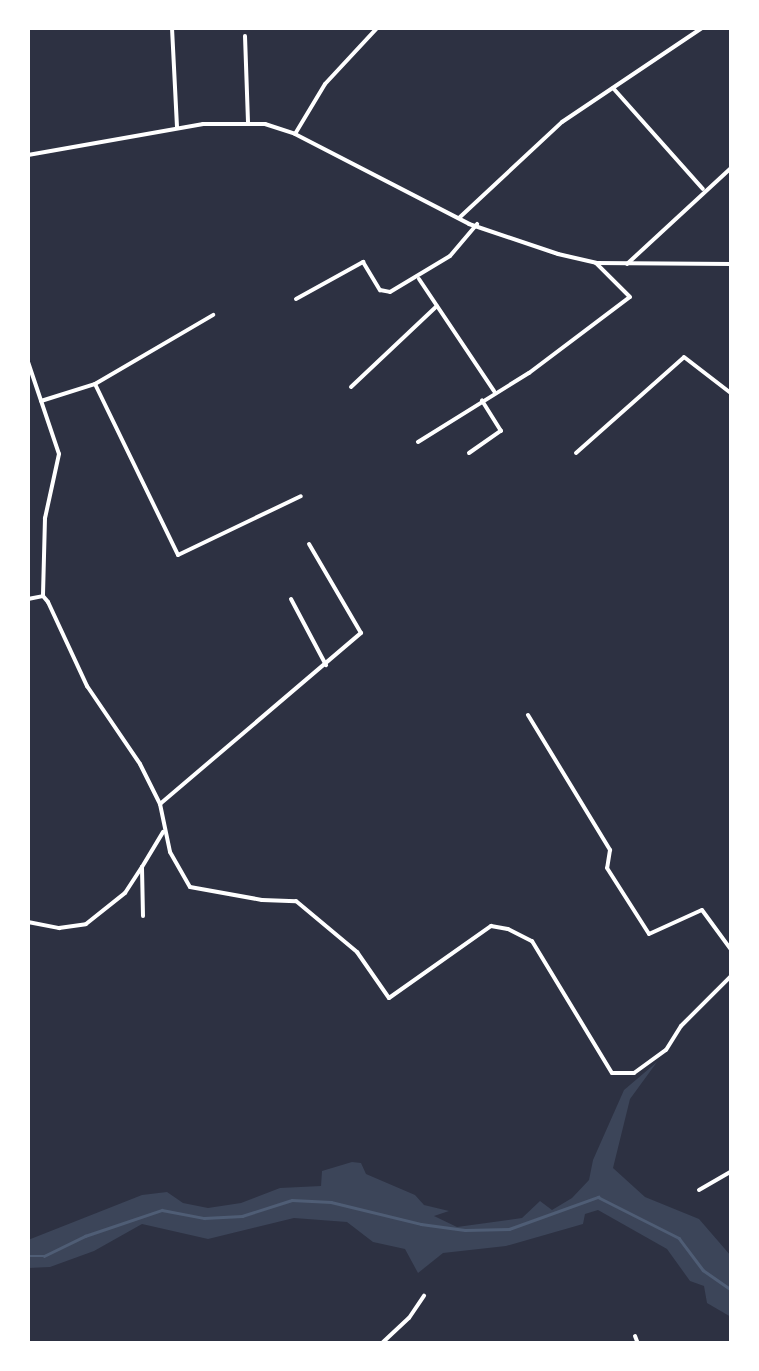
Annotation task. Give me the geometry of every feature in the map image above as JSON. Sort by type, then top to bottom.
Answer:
[{"type":"street","points":[[295,134],[325,84],[377,28]]},
{"type":"street","points":[[458,219],[554,130],[702,28]]},
{"type":"street","points":[[174,29],[177,130]]},
{"type":"street","points":[[245,36],[248,122]]},
{"type":"street","points":[[612,88],[703,189]]},
{"type":"street","points":[[28,155],[248,122],[295,134],[458,219],[596,264],[732,264]]},
{"type":"street","points":[[627,264],[703,189],[732,168]]},
{"type":"street","points":[[296,299],[363,262],[385,292],[419,278],[466,242],[477,224]]},
{"type":"street","points":[[418,442],[529,373],[630,297],[596,264]]},
{"type":"street","points":[[419,278],[494,392]]},
{"type":"street","points":[[351,387],[437,306]]},
{"type":"street","points":[[41,401],[96,384],[213,315]]},
{"type":"street","points":[[576,453],[684,357],[732,394]]},
{"type":"street","points":[[28,362],[56,442],[59,466],[46,518],[43,596],[87,686],[140,764],[160,804],[163,832],[190,887],[262,900],[296,901],[344,938],[389,998],[492,926],[532,941],[612,1074],[634,1073],[666,1050],[681,1026],[732,975]]},
{"type":"street","points":[[96,384],[178,555],[301,496]]},
{"type":"street","points":[[469,452],[501,431],[482,400]]},
{"type":"street","points":[[160,804],[361,633],[309,544]]},
{"type":"street","points":[[28,599],[43,596]]},
{"type":"street","points":[[291,599],[326,665]]},
{"type":"street","points":[[528,715],[610,850],[607,868],[649,934],[702,910],[732,951]]},
{"type":"street","points":[[28,922],[60,928],[86,924],[125,893],[163,832]]},
{"type":"street","points":[[142,867],[144,916]]},
{"type":"street","points":[[699,1190],[732,1171]]},
{"type":"street","points":[[383,1343],[409,1318],[424,1296]]},
{"type":"street","points":[[635,1336],[638,1344]]},
{"type":"shaded area","points":[[657,1062],[630,1099],[613,1168],[645,1197],[699,1219],[731,1256],[731,1317],[707,1303],[704,1286],[690,1281],[667,1249],[598,1210],[585,1214],[583,1224],[506,1246],[443,1253],[418,1273],[405,1249],[373,1242],[347,1222],[294,1218],[208,1239],[142,1224],[94,1251],[50,1267],[28,1268],[28,1240],[142,1195],[167,1192],[183,1203],[208,1208],[241,1203],[280,1188],[321,1186],[322,1171],[352,1162],[361,1163],[366,1174],[415,1195],[424,1205],[449,1211],[434,1216],[457,1227],[522,1218],[540,1201],[552,1210],[572,1198],[589,1180],[593,1160],[624,1090]]},
{"type":"waterway","points":[[28,1256],[44,1256],[85,1236],[162,1210],[204,1218],[242,1216],[292,1200],[331,1202],[421,1224],[465,1230],[509,1229],[598,1197],[679,1238],[703,1270],[732,1290]]}]
